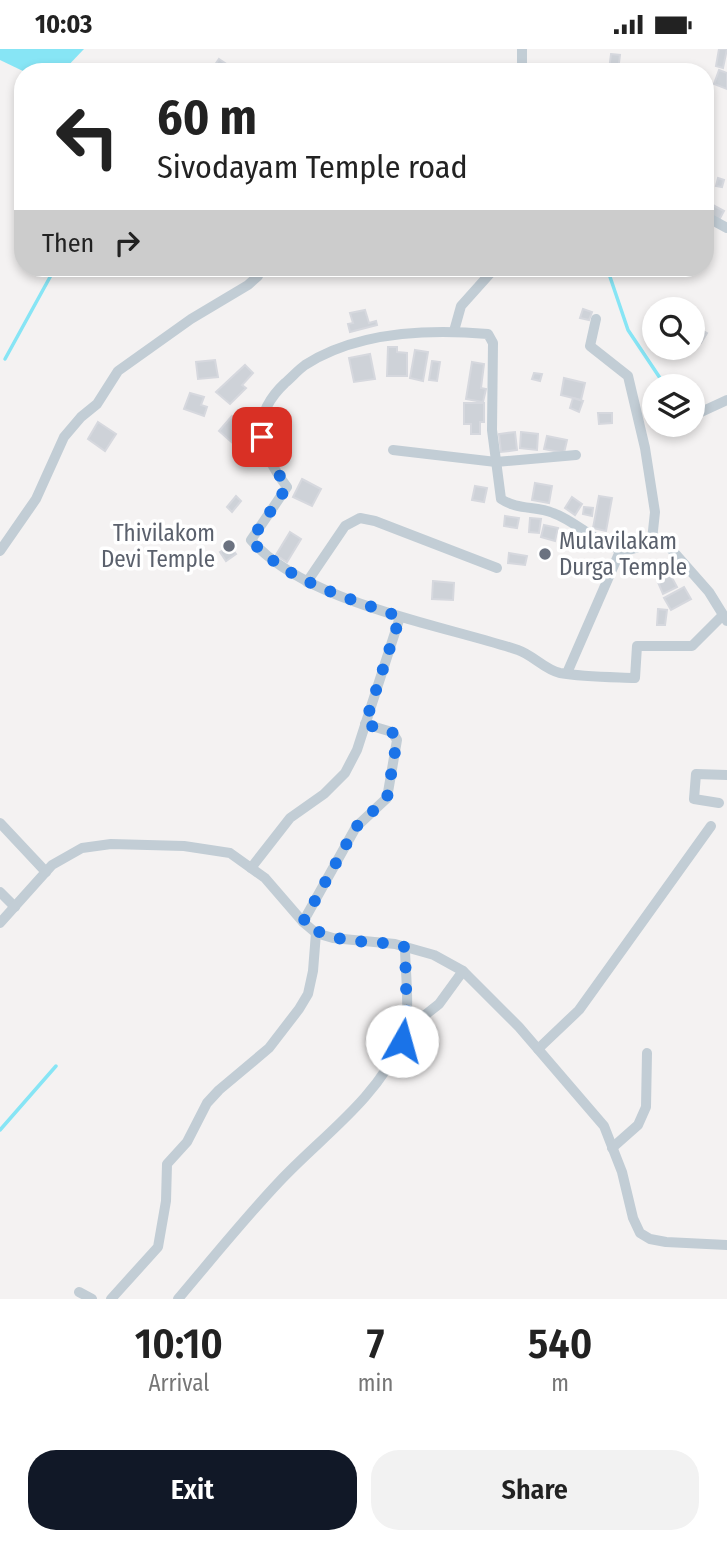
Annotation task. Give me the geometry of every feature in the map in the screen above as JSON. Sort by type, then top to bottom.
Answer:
[{"type":"street","points":[[0,551],[36,499],[64,437],[81,417],[97,404],[118,371],[191,319],[257,277]]},
{"type":"street","points":[[454,331],[461,306],[487,277]]},
{"type":"street","points":[[596,319],[590,346],[628,376],[655,512],[652,540]]},
{"type":"street","points":[[454,331],[488,334],[493,343],[492,430],[501,499],[519,507],[552,512],[621,549],[639,548],[652,540],[665,542],[709,592],[724,619],[692,646],[637,646],[635,678],[558,672],[523,652],[455,630],[400,617],[307,582],[266,557],[251,540],[287,487],[267,456],[262,437],[261,418],[268,401],[304,366],[331,352],[361,342],[454,331]]},
{"type":"street","points":[[705,410],[727,400]]},
{"type":"street","points":[[393,450],[496,462],[576,456]]},
{"type":"street","points":[[307,582],[345,526],[360,518],[375,521],[497,568]]},
{"type":"street","points":[[567,673],[621,549]]},
{"type":"street","points":[[251,868],[290,818],[324,794],[345,773],[357,750],[400,617]]},
{"type":"street","points":[[303,922],[356,827],[387,798],[397,740],[392,732],[365,724]]},
{"type":"street","points":[[719,803],[694,799],[696,774],[727,775]]},
{"type":"street","points":[[0,823],[46,872]]},
{"type":"street","points":[[538,1049],[579,1010],[711,826]]},
{"type":"street","points":[[0,923],[52,865],[82,848],[111,844],[184,846],[230,853],[265,878],[316,933],[333,938],[395,944],[434,955],[463,971],[538,1049],[604,1126],[622,1172],[640,1233],[650,1239],[666,1242],[727,1245]]},
{"type":"street","points":[[0,893],[15,907]]},
{"type":"street","points":[[111,1299],[158,1247],[166,1202],[167,1164],[187,1142],[207,1103],[269,1048],[308,994],[316,933]]},
{"type":"street","points":[[178,1299],[280,1181],[349,1116],[391,1061],[407,1023],[405,947]]},
{"type":"street","points":[[404,1032],[439,1004],[463,971]]},
{"type":"street","points":[[612,1147],[638,1125],[646,1107],[647,1053]]},
{"type":"street","points":[[79,1292],[92,1299]]},
{"type":"water","points":[[0,49],[84,49],[71,63],[14,63],[14,67],[0,60]]},
{"type":"building","points":[[719,49],[727,49],[723,68],[716,66]]},
{"type":"building","points":[[611,54],[620,55],[619,63],[610,63]]},
{"type":"building","points":[[719,70],[727,73],[727,89],[714,84]]},
{"type":"building","points":[[718,178],[724,180],[722,187],[716,186]]},
{"type":"building","points":[[714,206],[724,211],[718,222],[714,220]]},
{"type":"building","points":[[583,309],[592,312],[589,320],[580,318]]},
{"type":"building","points":[[365,310],[369,323],[376,321],[377,325],[350,332],[348,324],[353,323],[350,313]]},
{"type":"building","points":[[388,347],[397,347],[397,352],[407,353],[407,376],[387,376]]},
{"type":"building","points":[[415,350],[428,352],[423,381],[410,378]]},
{"type":"building","points":[[370,354],[375,379],[354,382],[349,358]]},
{"type":"building","points":[[215,360],[218,377],[198,379],[196,362]]},
{"type":"building","points":[[432,361],[440,362],[437,381],[429,380]]},
{"type":"building","points":[[472,362],[484,364],[481,388],[486,389],[483,402],[466,399]]},
{"type":"building","points":[[245,365],[253,373],[242,385],[246,388],[230,404],[216,392]]},
{"type":"building","points":[[534,373],[542,374],[540,381],[532,379]]},
{"type":"building","points":[[564,378],[585,383],[581,400],[561,395]]},
{"type":"building","points":[[190,393],[204,397],[201,405],[207,407],[204,416],[184,409]]},
{"type":"building","points":[[573,398],[583,401],[579,412],[570,408]]},
{"type":"building","points":[[464,403],[484,403],[484,422],[480,422],[480,434],[471,434],[471,424],[464,424]]},
{"type":"building","points":[[598,413],[612,413],[612,423],[599,424]]},
{"type":"building","points":[[232,416],[248,430],[235,445],[219,431]]},
{"type":"building","points":[[98,422],[116,434],[105,451],[88,439]]},
{"type":"building","points":[[515,432],[517,450],[501,452],[499,434]]},
{"type":"building","points":[[521,432],[538,434],[537,450],[520,448]]},
{"type":"building","points":[[547,436],[567,440],[564,453],[544,449]]},
{"type":"building","points":[[302,479],[321,489],[312,506],[293,497]]},
{"type":"building","points":[[535,483],[552,486],[549,503],[532,500]]},
{"type":"building","points":[[475,486],[487,488],[484,502],[472,500]]},
{"type":"building","points":[[236,496],[241,501],[232,512],[227,507]]},
{"type":"building","points":[[599,496],[612,498],[606,531],[593,528]]},
{"type":"building","points":[[572,497],[582,504],[575,515],[565,508]]},
{"type":"building","points":[[584,507],[593,508],[592,516],[583,514]]},
{"type":"building","points":[[505,516],[519,518],[517,528],[504,526]]},
{"type":"building","points":[[530,518],[541,519],[539,533],[529,532]]},
{"type":"building","points":[[544,525],[558,528],[555,541],[541,537]]},
{"type":"building","points":[[290,532],[301,539],[287,562],[276,555]]},
{"type":"building","points":[[230,546],[236,554],[226,561],[220,552]]},
{"type":"building","points":[[509,553],[527,556],[525,565],[508,563]]},
{"type":"building","points":[[670,574],[677,587],[663,594],[657,580]]},
{"type":"building","points":[[433,581],[454,583],[453,600],[432,599]]},
{"type":"building","points":[[684,587],[691,599],[671,610],[664,598]]},
{"type":"building","points":[[658,609],[667,610],[665,625],[657,625]]},
{"type":"waterway","points":[[5,359],[50,277]]},
{"type":"waterway","points":[[610,277],[628,330],[657,374]]},
{"type":"waterway","points":[[0,1130],[56,1066]]},
{"type":"place","name":"Thivilakom Devi Temple","points":[[229,546]]},
{"type":"place","name":"Mulavilakam Durga Temple","points":[[545,554]]},
{"type":"route","points":[[262,437],[267,456],[287,487],[251,540],[266,557],[307,582],[400,617],[365,724],[392,732],[397,740],[387,798],[382,806],[356,827],[303,922],[316,933],[333,938],[405,947],[407,1023],[402,1041]]}]
